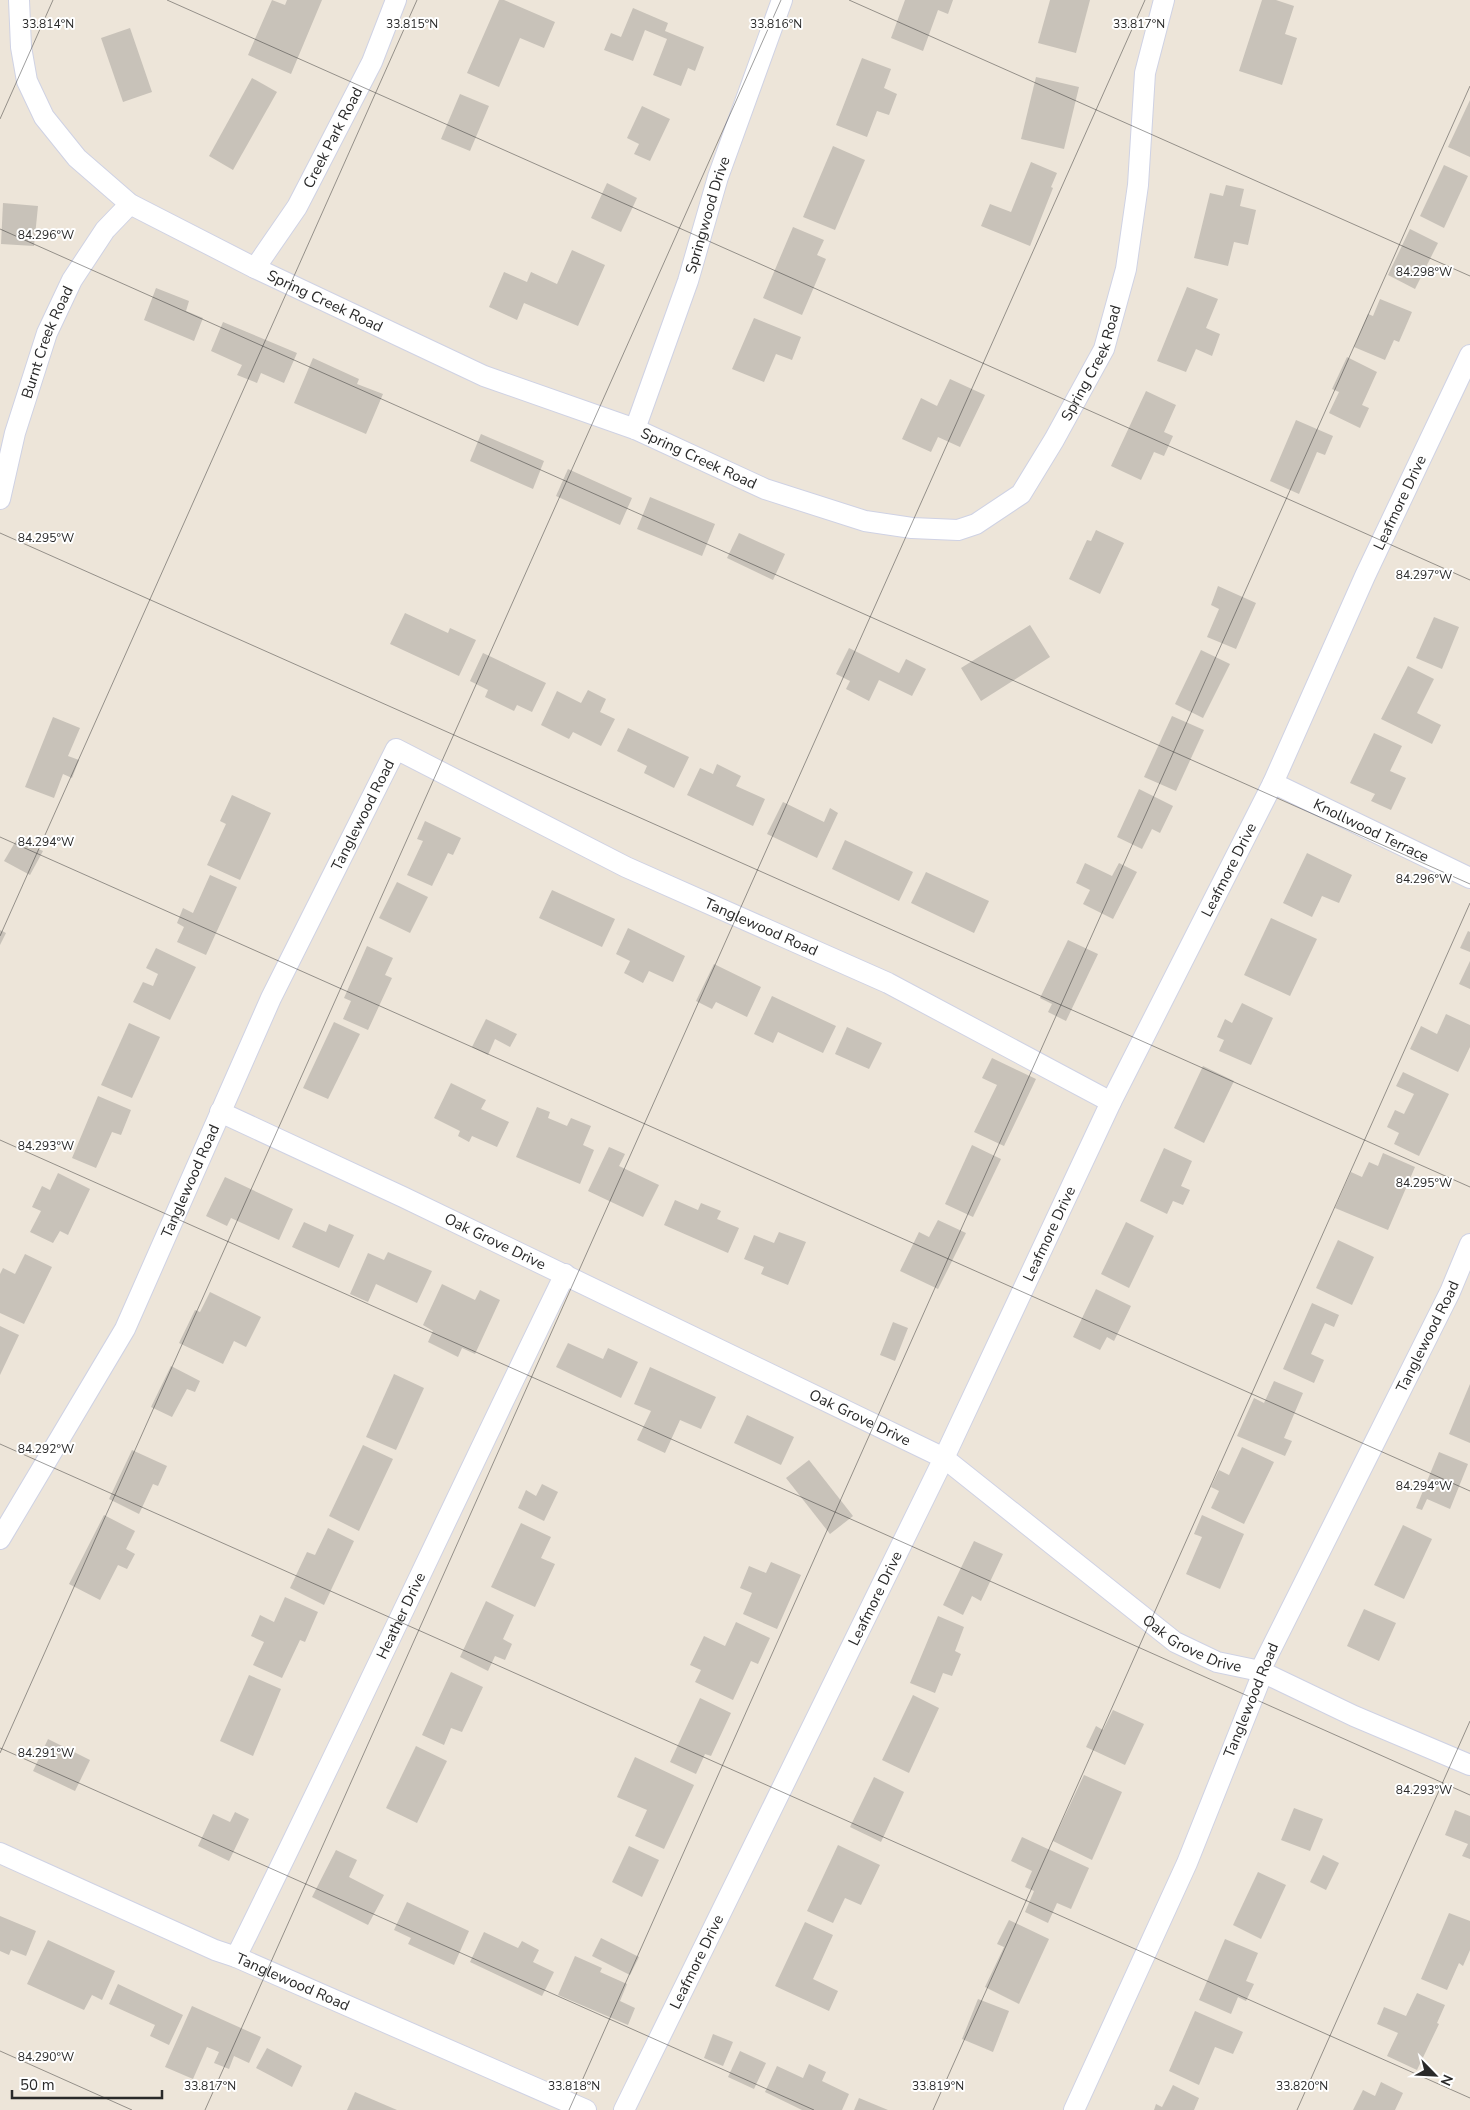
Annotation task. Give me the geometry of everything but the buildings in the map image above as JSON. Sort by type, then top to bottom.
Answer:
[{"type":"street","name":"Spring Creek Road","points":[[19,0],[22,47],[27,81],[44,117],[77,158],[130,204],[255,268],[484,376],[635,429],[766,489],[866,521],[912,528],[958,530],[976,524],[1021,494],[1054,440],[1104,348],[1126,269],[1138,185],[1145,73],[1164,0]]},
{"type":"street","name":"Creek Park Road","points":[[255,268],[297,206],[372,62],[396,0]]},
{"type":"street","name":"Springwood Drive","points":[[635,429],[688,281],[718,177],[782,0]]},
{"type":"street","name":"Burnt Creek Road","points":[[0,499],[15,433],[47,333],[72,280],[105,230],[130,204]]},
{"type":"street","name":"Leafmore Drive","points":[[624,2110],[944,1458],[1111,1102],[1273,783],[1365,576],[1470,355]]},
{"type":"street","name":"Tanglewood Road","points":[[0,1539],[125,1329],[271,998],[396,749],[626,867],[888,983],[1111,1102]]},
{"type":"street","name":"Knollwood Terrace","points":[[1273,783],[1470,878]]},
{"type":"street","name":"Oak Grove Drive","points":[[220,1112],[565,1274],[944,1458],[1175,1642],[1217,1662],[1260,1671],[1354,1716],[1470,1765]]},
{"type":"street","name":"Tanglewood Road","points":[[1074,2110],[1187,1863],[1260,1680],[1260,1671],[1450,1292],[1470,1244]]},
{"type":"street","name":"Heather Drive","points":[[236,1957],[339,1748],[447,1516],[565,1274]]},
{"type":"street","name":"Tanglewood Road","points":[[0,1853],[215,1950],[236,1957],[586,2110]]}]
